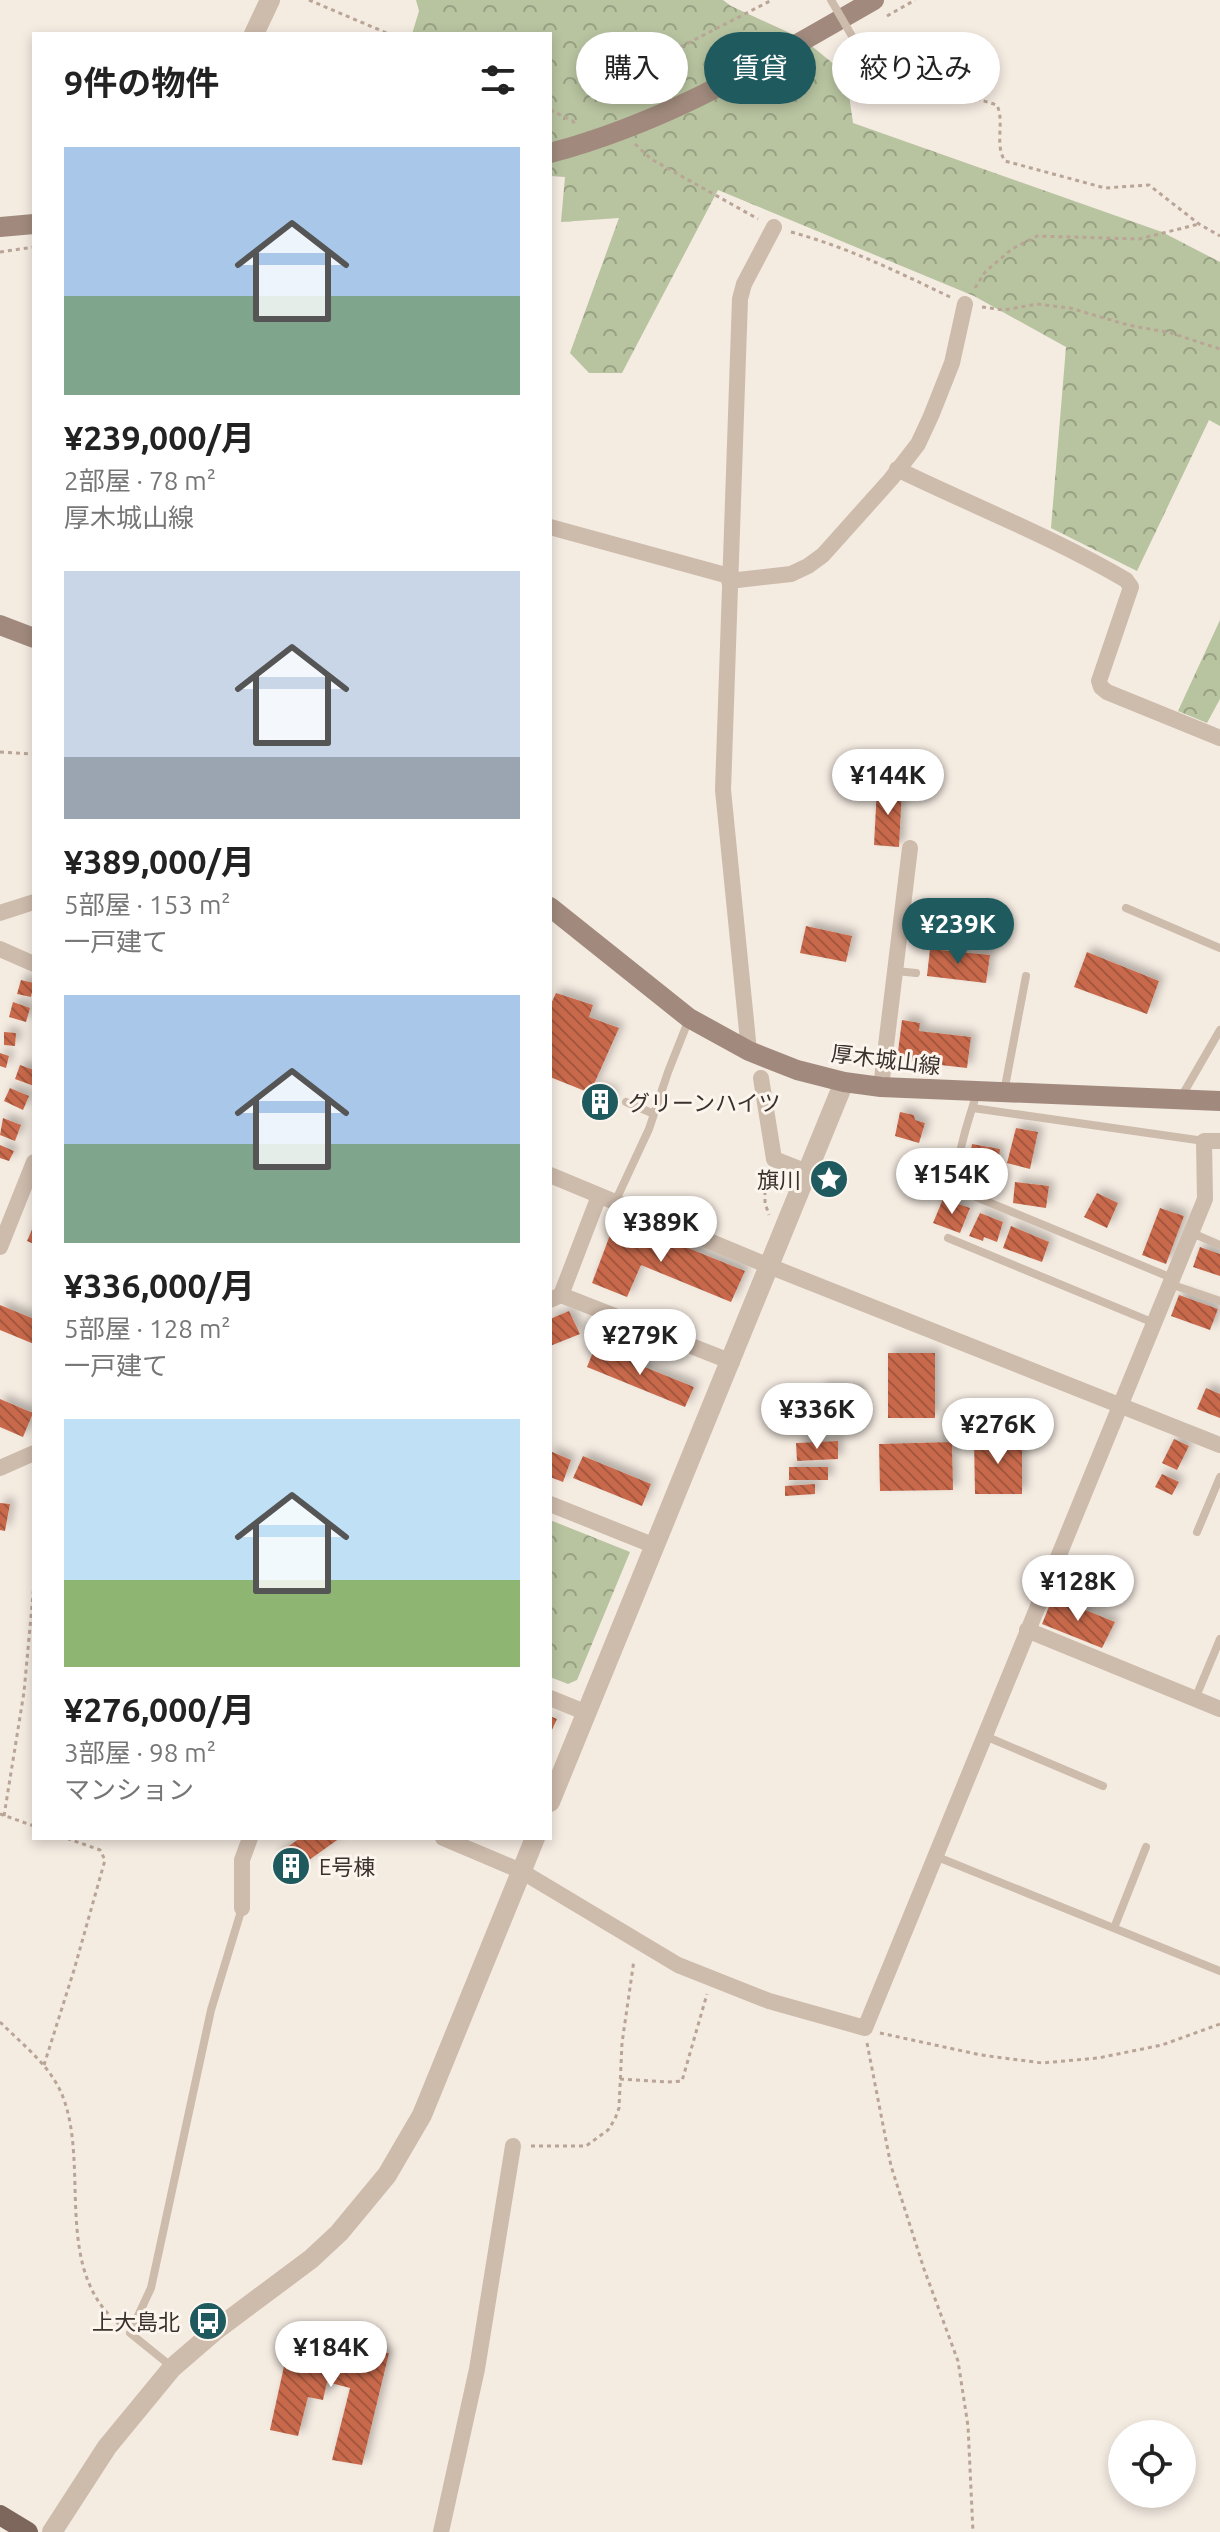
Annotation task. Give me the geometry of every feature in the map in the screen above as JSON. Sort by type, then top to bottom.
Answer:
[{"type":"main road","points":[[552,152],[582,134],[680,107],[755,69],[874,0]]},
{"type":"main road","points":[[0,227],[32,224]]},
{"type":"main road","points":[[0,625],[32,634]]},
{"type":"main road","name":"厚木城山線","points":[[552,909],[689,1018],[749,1051],[797,1070],[844,1082],[975,1100],[1003,1093],[1220,1101]]},
{"type":"main road","points":[[0,2515],[28,2532]]},
{"type":"street","points":[[255,32],[270,0]]},
{"type":"street","points":[[749,1051],[723,790],[729,578],[740,299],[744,284],[774,227]]},
{"type":"street","points":[[552,528],[729,578],[791,574],[808,566],[823,555],[918,444],[952,363],[965,304]]},
{"type":"street","points":[[897,469],[1053,541],[1126,580],[1131,587],[1099,681],[1101,687],[1220,738]]},
{"type":"street","points":[[881,1087],[910,848]]},
{"type":"street","points":[[0,913],[32,903]]},
{"type":"street","points":[[0,949],[32,963]]},
{"type":"street","points":[[761,1078],[774,1159],[807,1172]]},
{"type":"street","points":[[552,1797],[844,1082]]},
{"type":"street","points":[[448,1840],[521,1871],[678,1965],[769,2001],[865,2028],[1191,1233],[1205,1195],[1212,1141]]},
{"type":"street","points":[[552,1176],[769,1266],[1220,1445]]},
{"type":"street","points":[[0,1247],[6,1213],[29,1189]]},
{"type":"street","points":[[607,1199],[555,1297],[732,1362]]},
{"type":"street","points":[[0,1468],[32,1454]]},
{"type":"street","points":[[552,1505],[655,1546]]},
{"type":"street","points":[[1027,1630],[1220,1709]]},
{"type":"street","points":[[552,1699],[587,1713]]},
{"type":"street","points":[[242,1908],[242,1860],[249,1840]]},
{"type":"street","points":[[52,2532],[107,2447],[172,2368],[216,2330],[311,2259],[339,2233],[387,2175],[422,2115],[534,1840]]},
{"type":"street","points":[[441,2532],[477,2369],[513,2146]]},
{"type":"lane","points":[[831,0],[850,32]]},
{"type":"lane","points":[[1126,908],[1220,948]]},
{"type":"lane","points":[[896,971],[916,973]]},
{"type":"lane","points":[[1003,1093],[1026,976]]},
{"type":"lane","points":[[607,1199],[649,1129],[689,1018]]},
{"type":"lane","points":[[1180,1100],[1220,1030]]},
{"type":"lane","points":[[1212,1141],[975,1100],[956,1170],[959,1187],[971,1196],[1220,1301]]},
{"type":"lane","points":[[626,1102],[654,1114]]},
{"type":"lane","points":[[1191,1233],[1220,1245]]},
{"type":"lane","points":[[948,1238],[1154,1324]]},
{"type":"lane","points":[[1197,1532],[1220,1477]]},
{"type":"lane","points":[[1195,1699],[1220,1639]]},
{"type":"lane","points":[[984,1736],[1103,1786]]},
{"type":"lane","points":[[1114,1928],[1146,1847]]},
{"type":"lane","points":[[935,1856],[1220,1971]]},
{"type":"lane","points":[[172,2368],[130,2333],[151,2288],[211,2010],[242,1908]]},
{"type":"path","points":[[309,0],[384,32]]},
{"type":"path","points":[[688,43],[772,0]]},
{"type":"path","points":[[994,104],[1000,113],[1001,154],[1005,161],[1105,188],[1149,185],[1199,224],[1220,236]]},
{"type":"path","points":[[552,111],[573,121],[582,134]]},
{"type":"path","points":[[565,130],[582,134]]},
{"type":"path","points":[[1199,224],[1139,239],[1037,236],[1012,249],[985,272],[965,304],[1004,310],[1037,304],[1070,308],[1128,325],[1171,333],[1220,349]]},
{"type":"path","points":[[0,252],[32,247]]},
{"type":"path","points":[[0,752],[32,754]]},
{"type":"path","points":[[32,1606],[24,1692],[2,1815],[32,1825]]},
{"type":"path","points":[[44,2065],[105,1860],[100,1850],[72,1840]]},
{"type":"path","points":[[513,2146],[586,2146],[596,2140],[615,2119],[619,2108],[622,2043],[637,1940]]},
{"type":"path","points":[[620,2079],[682,2081],[712,1979]]},
{"type":"path","points":[[0,2022],[44,2065],[64,2100],[71,2139],[77,2235],[85,2267],[95,2295],[109,2316],[130,2333]]},
{"type":"path","points":[[973,2532],[968,2426],[958,2361],[891,2166],[865,2028],[896,2038],[981,2055],[1042,2063],[1098,2058],[1162,2045],[1220,2024]]},
{"type":"green space","points":[[416,0],[723,0],[788,32],[704,32],[704,104],[816,104],[816,50],[832,63],[832,104],[850,104],[853,123],[1162,232],[1220,262],[1220,426],[1209,420],[1137,571],[1051,528],[1066,347],[974,296],[718,190],[622,373],[589,373],[570,353],[619,218],[561,222],[565,177],[552,176],[552,32],[413,32],[419,11]]},
{"type":"green space","points":[[1220,620],[1220,699],[1207,723],[1178,711]]},
{"type":"green space","points":[[552,1521],[630,1552],[577,1680],[568,1684],[552,1678]]},
{"type":"building","points":[[877,788],[902,789],[899,847],[874,845]]},
{"type":"building","points":[[806,926],[852,936],[846,962],[800,953]]},
{"type":"building","points":[[930,949],[990,955],[986,983],[927,976]]},
{"type":"building","points":[[1087,952],[1159,981],[1147,1014],[1074,987]]},
{"type":"building","points":[[21,980],[32,983],[31,997],[17,994]]},
{"type":"building","points":[[556,993],[593,1005],[589,1017],[619,1028],[590,1093],[552,1078],[552,1002]]},
{"type":"building","points":[[13,1002],[30,1008],[26,1022],[9,1017]]},
{"type":"building","points":[[902,1020],[920,1023],[919,1031],[971,1037],[967,1068],[897,1060]]},
{"type":"building","points":[[4,1032],[16,1033],[15,1046],[4,1045]]},
{"type":"building","points":[[0,1053],[9,1056],[6,1068],[0,1066]]},
{"type":"building","points":[[20,1065],[32,1069],[32,1085],[15,1079]]},
{"type":"building","name":"グリーンハイツ","points":[[597,1086],[614,1093],[602,1118],[586,1112]]},
{"type":"building","points":[[10,1088],[29,1096],[23,1110],[4,1101]]},
{"type":"building","points":[[900,1112],[914,1115],[915,1120],[925,1123],[919,1143],[895,1136]]},
{"type":"building","points":[[3,1118],[21,1125],[15,1141],[0,1135]]},
{"type":"building","points":[[1016,1128],[1038,1132],[1030,1169],[1007,1163]]},
{"type":"building","points":[[972,1144],[1000,1149],[998,1166],[969,1161]]},
{"type":"building","points":[[0,1145],[14,1151],[9,1161],[0,1158]]},
{"type":"building","points":[[1015,1182],[1049,1186],[1046,1208],[1013,1203]]},
{"type":"building","points":[[1097,1193],[1118,1203],[1107,1228],[1084,1217]]},
{"type":"building","points":[[943,1199],[970,1208],[960,1233],[933,1223]]},
{"type":"building","points":[[1160,1208],[1184,1216],[1166,1264],[1142,1255]]},
{"type":"building","points":[[980,1213],[1003,1222],[997,1242],[969,1236]]},
{"type":"building","points":[[616,1219],[745,1271],[731,1302],[641,1265],[627,1297],[592,1283]]},
{"type":"building","points":[[1011,1226],[1049,1242],[1042,1262],[1003,1248]]},
{"type":"building","points":[[1200,1247],[1220,1254],[1220,1276],[1193,1267]]},
{"type":"building","points":[[1179,1295],[1218,1309],[1210,1330],[1171,1316]]},
{"type":"building","points":[[0,1305],[32,1318],[32,1343],[0,1330]]},
{"type":"building","points":[[569,1311],[580,1334],[552,1345],[552,1318]]},
{"type":"building","points":[[595,1347],[694,1387],[685,1407],[587,1367]]},
{"type":"building","points":[[888,1353],[935,1353],[935,1418],[888,1418]]},
{"type":"building","points":[[821,1387],[860,1388],[859,1427],[821,1426]]},
{"type":"building","points":[[1206,1388],[1220,1394],[1220,1418],[1197,1409]]},
{"type":"building","points":[[0,1399],[32,1413],[23,1437],[0,1427]]},
{"type":"building","points":[[974,1438],[1022,1438],[1022,1494],[975,1494]]},
{"type":"building","points":[[1174,1439],[1189,1446],[1177,1470],[1162,1463]]},
{"type":"building","points":[[838,1441],[838,1459],[797,1461],[796,1443]]},
{"type":"building","points":[[952,1442],[953,1490],[880,1491],[879,1444]]},
{"type":"building","points":[[552,1452],[571,1460],[563,1482],[552,1478]]},
{"type":"building","points":[[583,1456],[651,1484],[642,1506],[573,1478]]},
{"type":"building","points":[[789,1467],[828,1467],[828,1480],[789,1480]]},
{"type":"building","points":[[1162,1474],[1179,1482],[1172,1495],[1155,1487]]},
{"type":"building","points":[[815,1484],[815,1494],[785,1496],[785,1486]]},
{"type":"building","points":[[0,1503],[10,1504],[5,1531],[0,1530]]},
{"type":"building","points":[[1053,1597],[1115,1622],[1102,1648],[1042,1624]]},
{"type":"building","name":"E号棟","points":[[297,1840],[337,1840],[288,1875],[275,1856]]},
{"type":"building","points":[[292,2330],[389,2353],[362,2465],[332,2460],[350,2388],[327,2382],[323,2400],[308,2397],[298,2436],[270,2430]]},
{"type":"place","name":"グリーンハイツ","points":[[600,1102]]},
{"type":"place","name":"旗川","points":[[829,1179]]},
{"type":"place","name":"E号棟","points":[[291,1866]]},
{"type":"place","name":"上大島北","points":[[208,2321]]}]
